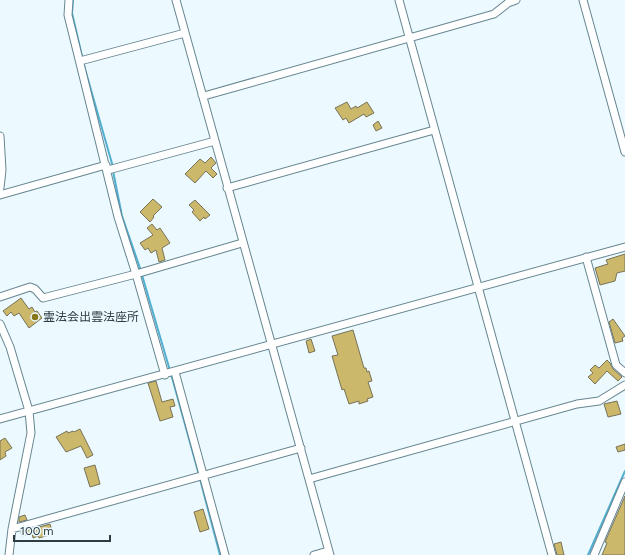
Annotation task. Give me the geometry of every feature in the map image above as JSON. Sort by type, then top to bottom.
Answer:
[{"type":"street","points":[[69,0],[68,15],[118,217],[165,375]]},
{"type":"street","points":[[176,0],[242,242],[310,479],[329,553],[314,555]]},
{"type":"street","points":[[399,0],[552,555]]},
{"type":"street","points":[[202,95],[204,96],[494,14],[508,3],[516,0]]},
{"type":"street","points":[[583,0],[625,152]]},
{"type":"street","points":[[80,60],[185,33]]},
{"type":"street","points":[[228,188],[434,130]]},
{"type":"street","points":[[0,136],[2,170],[0,188]]},
{"type":"street","points":[[0,195],[215,141]]},
{"type":"street","points":[[0,297],[30,287],[35,289],[43,298],[136,274],[242,242]]},
{"type":"street","points":[[0,419],[165,375],[625,247]]},
{"type":"street","points":[[586,257],[616,366],[625,373]]},
{"type":"street","points":[[0,324],[10,346],[29,412],[31,433],[12,529],[9,555]]},
{"type":"street","points":[[175,372],[225,555]]},
{"type":"street","points":[[310,479],[577,404],[599,401],[625,385]]},
{"type":"street","points":[[12,529],[301,448]]},
{"type":"street","points":[[594,555],[625,482]]},
{"type":"building","points":[[347,102],[351,109],[356,106],[357,108],[367,102],[374,113],[366,117],[364,114],[349,123],[346,118],[343,120],[335,108]]},
{"type":"building","points":[[378,121],[382,128],[376,131],[373,125]]},
{"type":"building","points":[[211,157],[216,163],[211,168],[217,174],[213,178],[206,171],[195,183],[185,174],[200,159],[205,163]]},
{"type":"building","points":[[153,199],[162,207],[153,216],[154,217],[150,222],[140,212]]},
{"type":"building","points":[[195,200],[210,215],[205,219],[204,217],[200,221],[192,212],[194,210],[189,205]]},
{"type":"building","points":[[152,224],[157,230],[160,228],[170,243],[162,248],[165,260],[159,262],[156,250],[151,253],[148,248],[145,250],[140,243],[153,235],[147,228]]},
{"type":"building","points":[[625,254],[625,271],[617,273],[615,281],[600,285],[595,268],[608,264],[606,260]]},
{"type":"building","points":[[21,298],[29,309],[32,307],[42,318],[29,328],[19,313],[14,316],[11,312],[7,316],[3,311]]},
{"type":"building","points":[[613,319],[625,336],[622,338],[623,341],[615,343],[609,322]]},
{"type":"building","points":[[353,330],[364,368],[366,368],[367,372],[369,371],[372,381],[368,382],[373,397],[367,399],[368,401],[359,404],[359,401],[349,404],[344,389],[342,390],[332,356],[338,355],[332,336]]},
{"type":"building","points":[[311,339],[315,351],[309,353],[306,341]]},
{"type":"building","points":[[607,360],[613,369],[622,377],[618,381],[607,371],[595,384],[588,377],[593,373],[590,370],[595,365],[599,368]]},
{"type":"building","points":[[156,381],[162,402],[173,399],[175,406],[170,407],[173,417],[160,421],[148,383]]},
{"type":"building","points":[[617,401],[621,414],[608,417],[604,404]]},
{"type":"building","points":[[80,429],[93,455],[87,458],[81,446],[66,452],[56,437],[67,431],[68,433]]},
{"type":"building","points":[[5,438],[12,448],[5,452],[6,456],[0,460],[0,441]]},
{"type":"building","points":[[625,444],[625,450],[618,452],[616,447]]},
{"type":"building","points":[[95,465],[100,484],[90,487],[84,468]]},
{"type":"building","points":[[625,496],[625,555],[602,555],[607,543],[605,542]]},
{"type":"building","points":[[203,509],[209,529],[200,532],[194,512]]},
{"type":"building","points":[[25,515],[27,520],[19,522],[19,517]]},
{"type":"building","points":[[50,524],[53,534],[39,538],[38,536],[33,538],[32,533],[22,536],[21,532]]},
{"type":"building","points":[[561,542],[564,555],[557,555],[554,544]]},
{"type":"waterway","points":[[73,0],[72,13],[85,69],[113,167]]},
{"type":"waterway","points":[[113,171],[122,216],[141,271]]},
{"type":"waterway","points":[[142,275],[199,475]]},
{"type":"waterway","points":[[588,555],[625,471]]},
{"type":"waterway","points":[[200,479],[220,555]]},
{"type":"place","name":"霊法会出雲法座所","points":[[35,317]]}]
